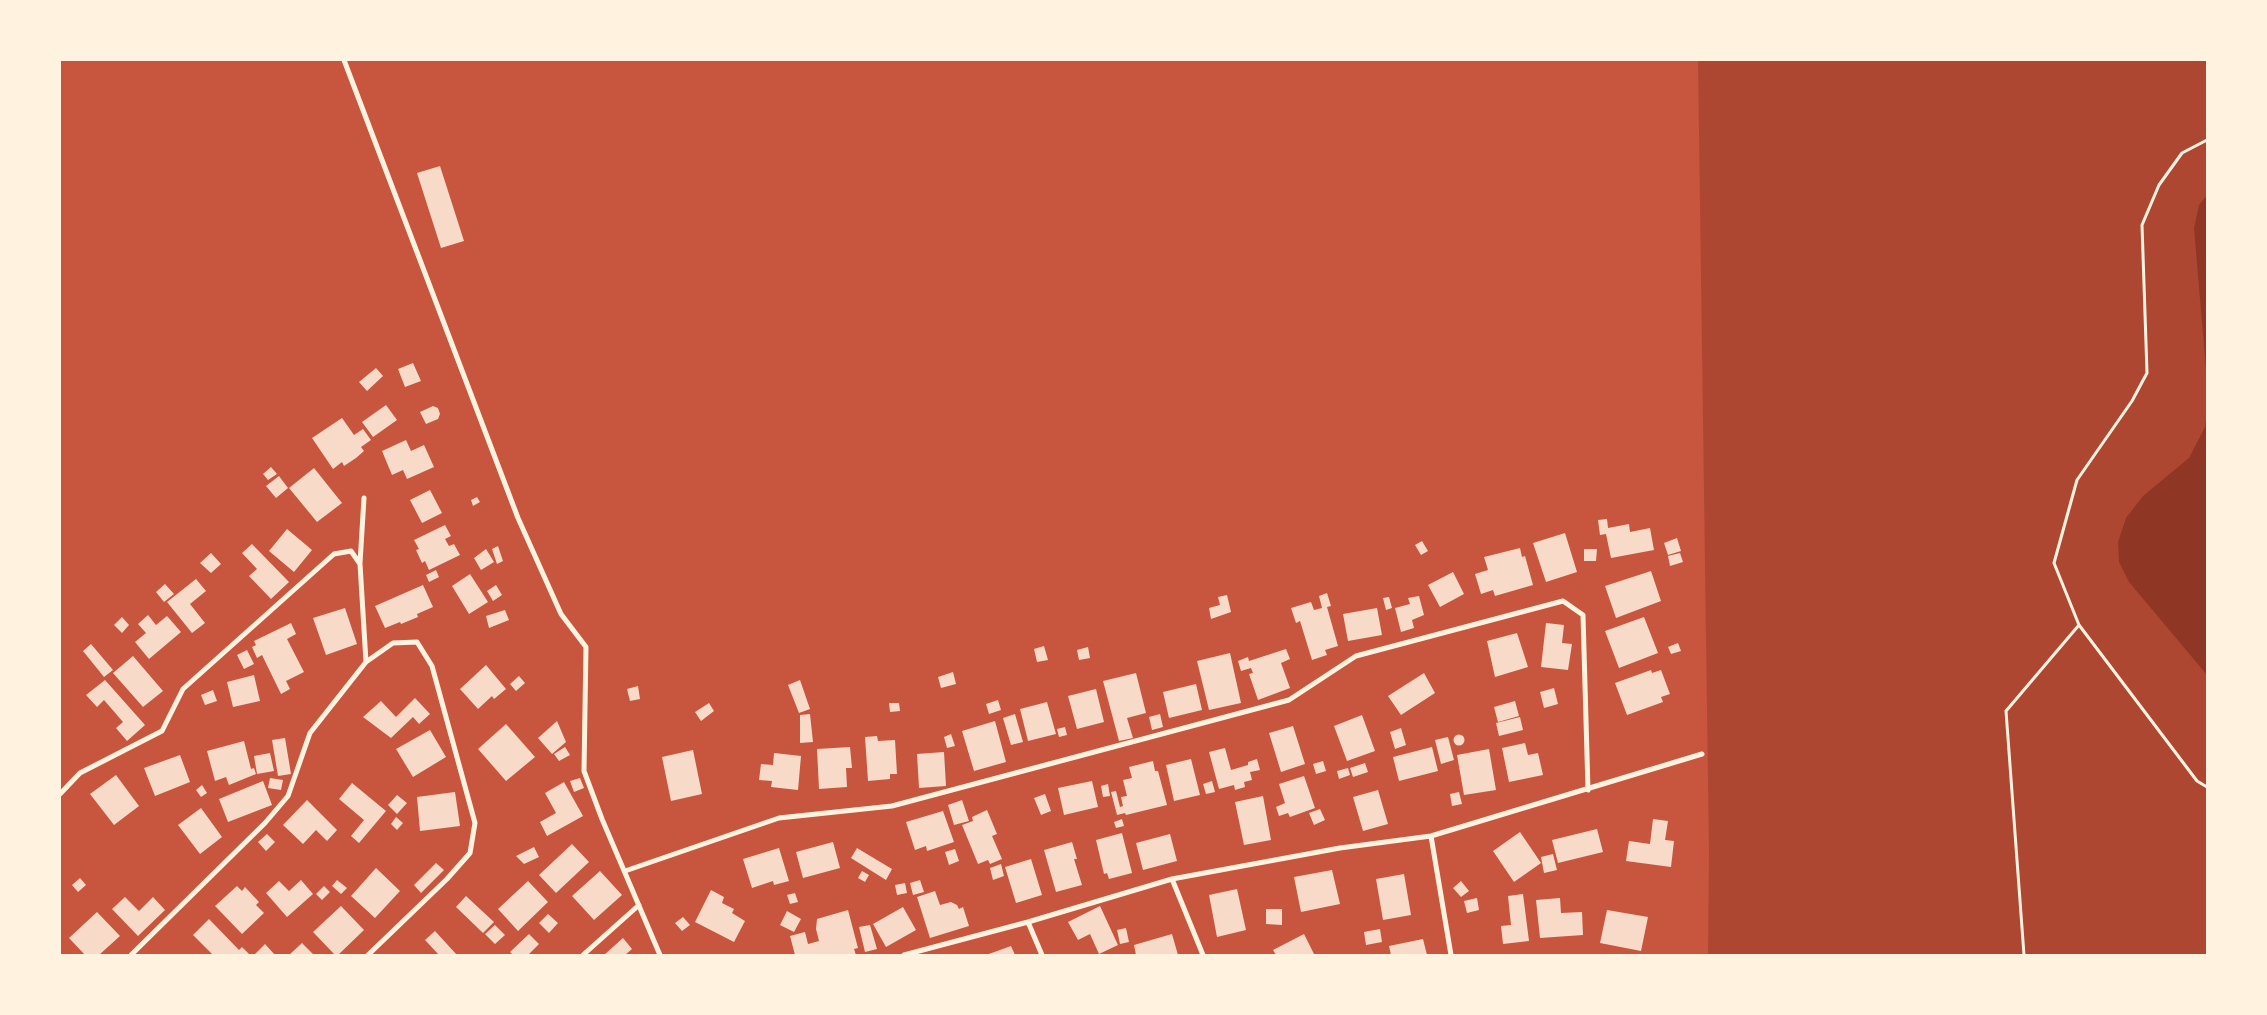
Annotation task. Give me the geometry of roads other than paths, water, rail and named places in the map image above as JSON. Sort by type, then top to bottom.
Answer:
[{"type":"street","points":[[344,60],[518,518],[561,614],[586,647],[584,770],[602,819],[660,955]]},
{"type":"street","points":[[364,498],[360,564],[366,662]]},
{"type":"street","points":[[60,794],[80,773],[162,731],[183,689],[334,554],[351,551],[360,564]]},
{"type":"street","points":[[625,871],[778,818],[892,806],[1289,700],[1356,656],[1563,601],[1583,614],[1588,790]]},
{"type":"street","points":[[131,955],[265,823],[288,796],[310,733],[366,662],[393,643],[417,642],[432,666],[475,823],[470,853],[448,879],[368,955]]},
{"type":"street","points":[[904,955],[1028,922],[1172,879],[1340,848],[1431,836],[1702,754]]},
{"type":"street","points":[[1431,836],[1451,955]]},
{"type":"street","points":[[1172,879],[1203,955]]},
{"type":"street","points":[[583,955],[639,905]]},
{"type":"street","points":[[1028,922],[1042,955]]}]
